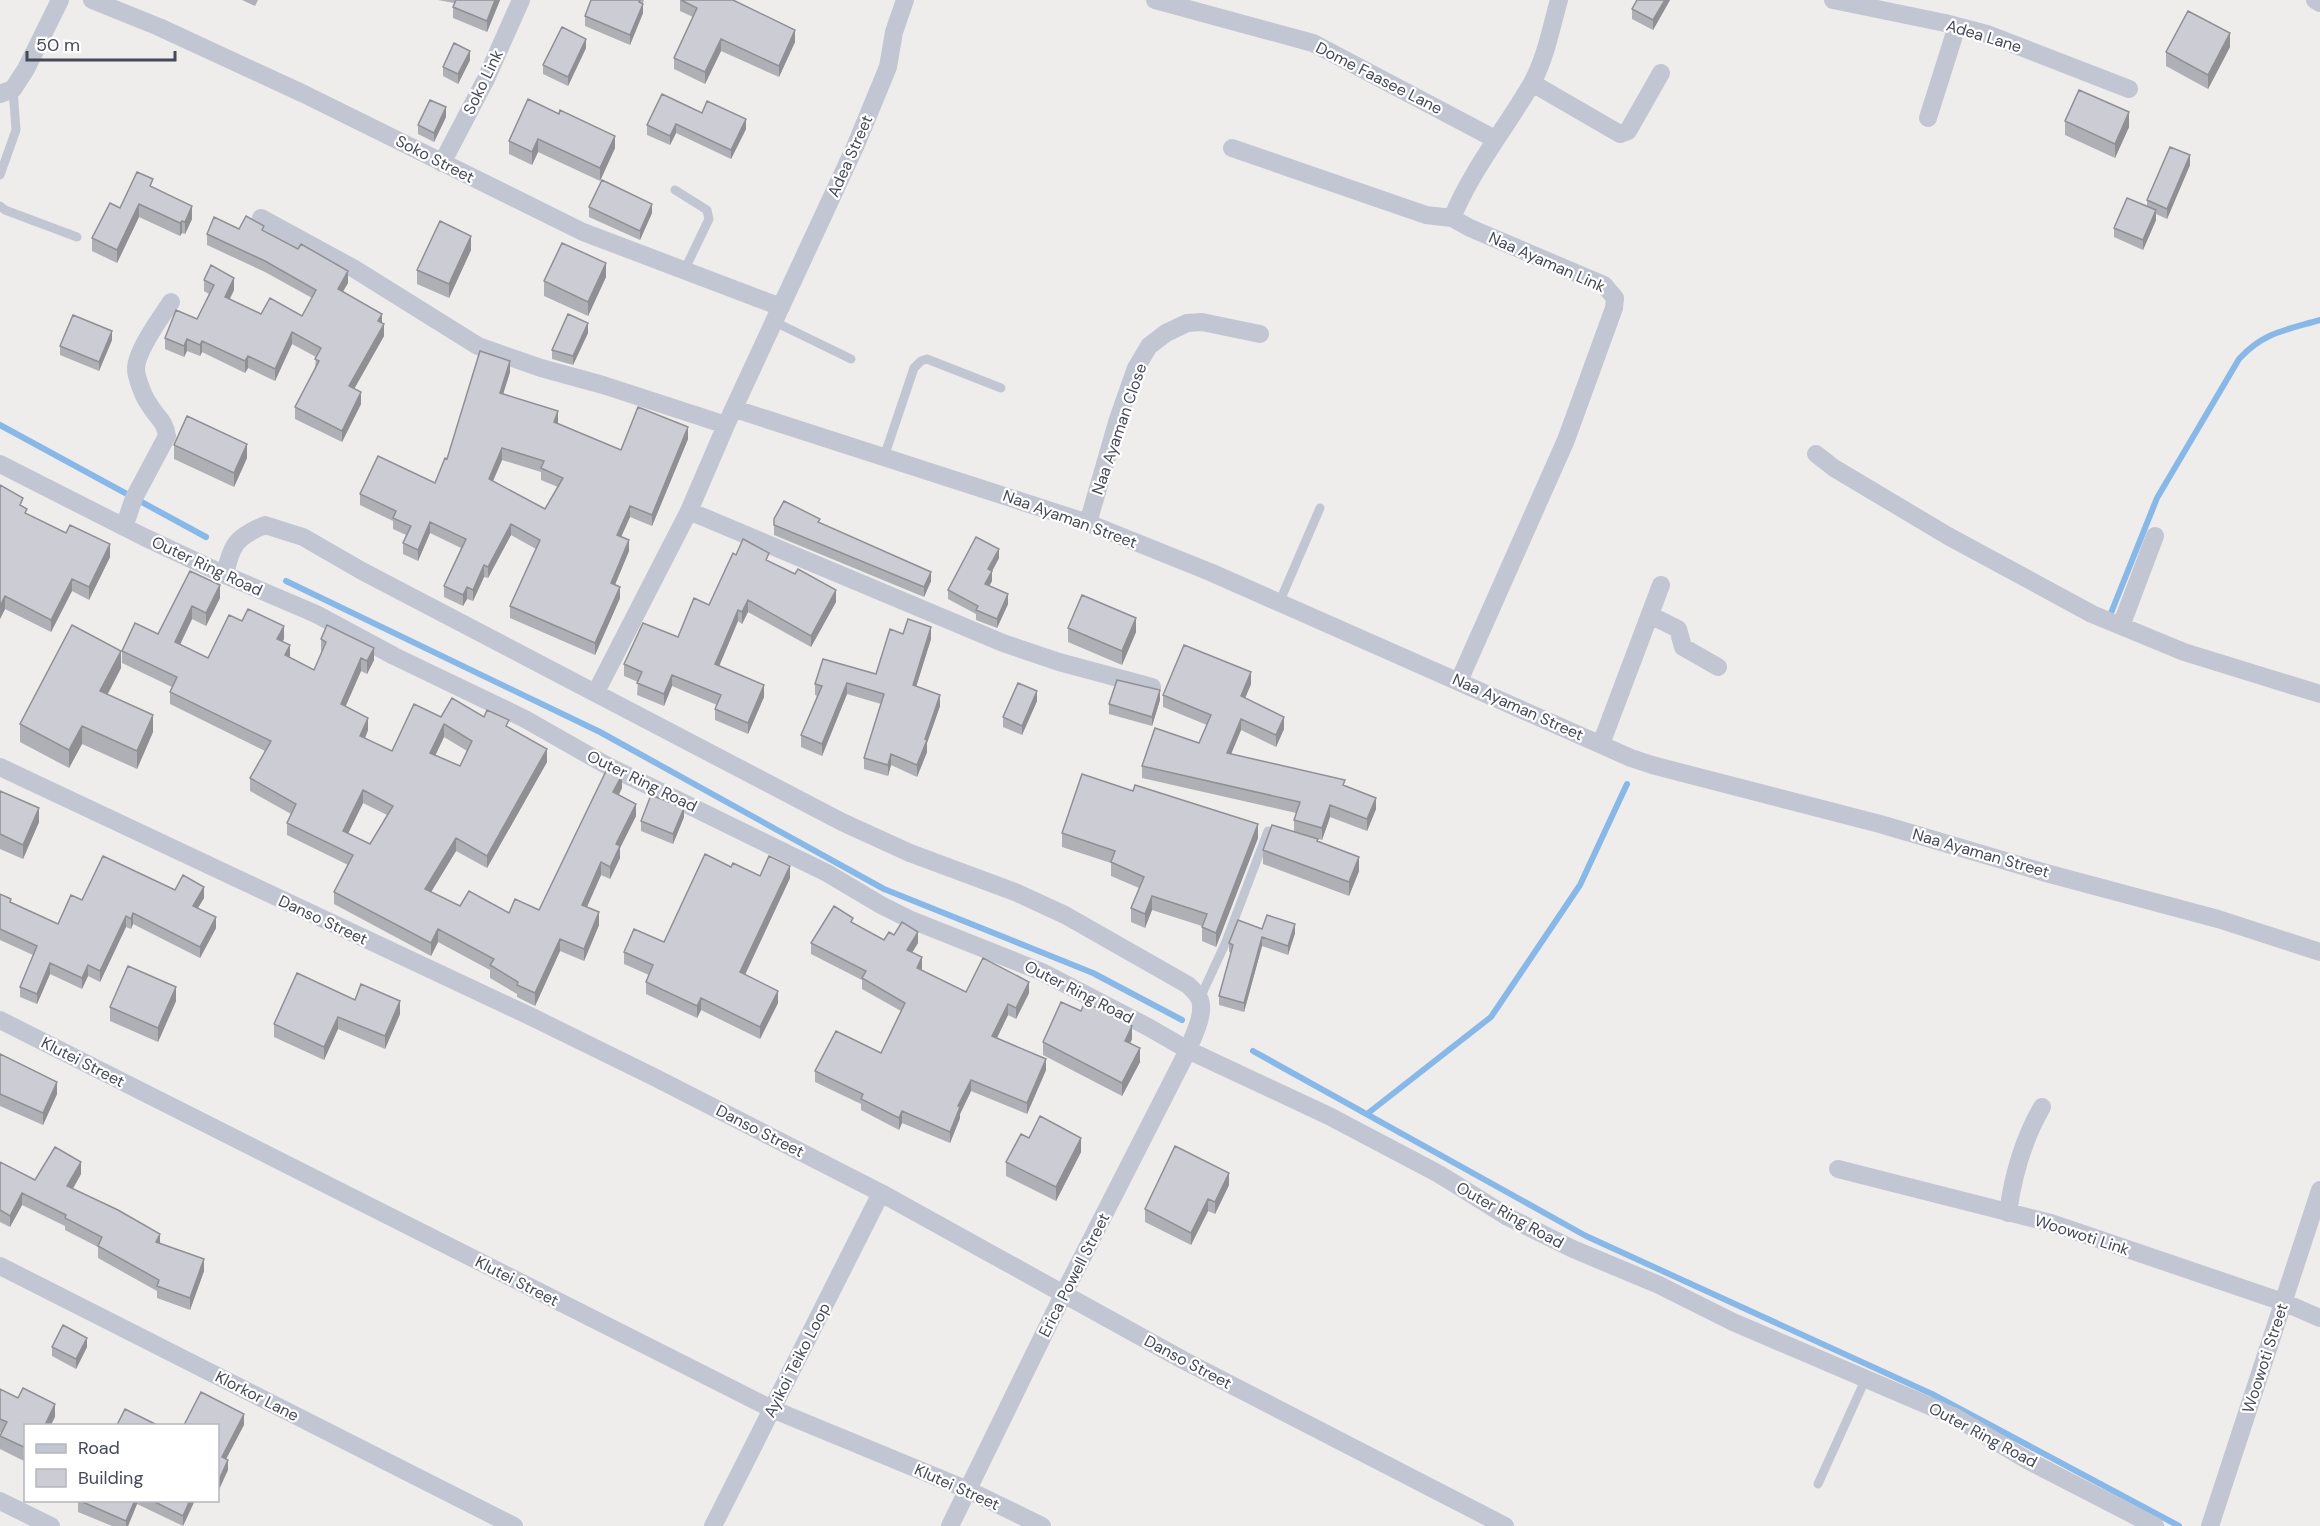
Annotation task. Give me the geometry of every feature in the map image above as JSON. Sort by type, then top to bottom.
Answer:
[{"type":"street","points":[[6,91],[26,69],[60,0]]},
{"type":"street","name":"Soko Street","points":[[92,0],[159,27],[304,94],[548,216],[684,271],[778,315]]},
{"type":"street","name":"Soko Link","points":[[442,163],[486,80],[521,0]]},
{"type":"street","name":"Adea Street","points":[[596,692],[689,511],[881,87],[888,67],[894,33],[905,0]]},
{"type":"street","name":"Dome Faasee Lane","points":[[1155,0],[1313,43],[1495,139]]},
{"type":"street","points":[[1232,148],[1426,215],[1452,218],[1459,201],[1495,139],[1532,83],[1543,60],[1559,0]]},
{"type":"street","name":"Adea Lane","points":[[1833,0],[1987,34],[2129,89]]},
{"type":"street","points":[[2315,0],[2320,3]]},
{"type":"street","points":[[1928,118],[1957,26]]},
{"type":"street","points":[[1532,83],[1620,134],[1628,131],[1661,73]]},
{"type":"street","name":"Naa Ayaman Street","points":[[261,218],[361,273],[478,346],[541,368],[603,385],[884,457],[1088,523],[1652,765],[1913,834],[2218,920],[2320,952]]},
{"type":"street","name":"Naa Ayaman Link","points":[[1452,218],[1470,228],[1604,285],[1615,298],[1614,308],[1566,440],[1459,681]]},
{"type":"street","points":[[124,527],[134,498],[167,436],[162,420],[149,405],[142,391],[136,369],[146,341],[171,302]]},
{"type":"street","name":"Naa Ayaman Close","points":[[1088,523],[1118,419],[1136,368],[1149,346],[1166,333],[1187,323],[1203,322],[1260,334]]},
{"type":"street","points":[[1816,454],[1834,468],[1948,536],[2092,614],[2184,652],[2320,694]]},
{"type":"street","name":"Outer Ring Road","points":[[0,464],[225,575],[316,614],[394,656],[525,719],[606,765],[827,873],[890,910],[1041,972],[1188,1050],[1329,1116],[1439,1174],[1508,1217],[1573,1249],[1659,1285],[1733,1322],[1955,1417],[2027,1460],[2155,1526]]},
{"type":"street","points":[[689,511],[1003,643],[1059,662],[1152,687]]},
{"type":"street","points":[[225,575],[235,542],[247,532],[265,525],[303,537],[362,572],[842,822],[910,853],[1015,892],[1065,915],[1188,985],[1200,998]]},
{"type":"street","points":[[2115,624],[2155,536]]},
{"type":"street","points":[[1601,744],[1661,585]]},
{"type":"street","points":[[1650,615],[1678,629],[1683,647],[1718,666]]},
{"type":"street","name":"Danso Street","points":[[0,767],[534,1018],[881,1193],[1183,1360],[1505,1526]]},
{"type":"street","name":"Erica Powell Street","points":[[950,1526],[1063,1295],[1188,1050],[1198,1024],[1201,1009],[1200,998]]},
{"type":"street","name":"Klutei Street","points":[[0,1020],[772,1409],[968,1490],[1042,1526]]},
{"type":"street","points":[[2008,1213],[2012,1186],[2021,1155],[2031,1127],[2042,1107]]},
{"type":"street","name":"Woowoti Link","points":[[1838,1169],[2051,1223],[2283,1302],[2320,1318]]},
{"type":"street","name":"Woowoti Street","points":[[2210,1526],[2320,1190]]},
{"type":"street","name":"Ayikoi Teiko Loop","points":[[713,1526],[881,1193]]},
{"type":"street","name":"Klorkor Lane","points":[[0,1266],[514,1526]]},
{"type":"street","points":[[0,1501],[51,1526]]},
{"type":"lane","points":[[0,175],[16,130],[6,91]]},
{"type":"lane","points":[[675,190],[707,210],[709,219],[684,271]]},
{"type":"lane","points":[[0,206],[5,210],[77,237]]},
{"type":"lane","points":[[778,315],[851,359]]},
{"type":"lane","points":[[884,457],[914,368],[921,361],[927,359],[1001,388]]},
{"type":"lane","points":[[1279,603],[1320,508]]},
{"type":"lane","points":[[1200,998],[1225,944],[1264,830],[1290,838]]},
{"type":"lane","points":[[1818,1484],[1866,1378]]},
{"type":"building","points":[[456,0],[495,0],[487,21],[453,7]]},
{"type":"building","points":[[591,0],[640,0],[639,2],[643,4],[630,35],[585,16]]},
{"type":"building","points":[[681,0],[733,0],[795,30],[779,66],[721,39],[705,72],[674,58],[697,8]]},
{"type":"building","points":[[1637,0],[1665,0],[1653,20],[1632,9]]},
{"type":"building","points":[[2188,11],[2230,33],[2208,75],[2166,52]]},
{"type":"building","points":[[562,27],[586,39],[568,77],[543,65]]},
{"type":"building","points":[[454,43],[470,51],[458,74],[443,67]]},
{"type":"building","points":[[2079,90],[2129,112],[2115,144],[2065,121]]},
{"type":"building","points":[[662,94],[702,113],[707,101],[746,119],[731,150],[676,124],[670,136],[647,125]]},
{"type":"building","points":[[528,99],[559,114],[560,110],[615,136],[600,168],[538,139],[532,152],[509,141]]},
{"type":"building","points":[[430,100],[446,107],[434,133],[418,125]]},
{"type":"building","points":[[2170,147],[2190,155],[2167,209],[2147,200]]},
{"type":"building","points":[[137,172],[153,179],[150,186],[192,206],[185,222],[180,223],[139,204],[117,250],[92,238],[110,203],[120,208]]},
{"type":"building","points":[[602,180],[652,204],[640,231],[589,207]]},
{"type":"building","points":[[2127,198],[2156,210],[2143,240],[2114,228]]},
{"type":"building","points":[[246,216],[264,226],[262,230],[298,249],[301,244],[348,271],[338,289],[382,314],[378,321],[384,324],[349,386],[361,392],[342,431],[295,407],[319,361],[315,359],[321,348],[292,332],[275,369],[248,356],[245,361],[202,341],[200,345],[187,339],[184,346],[165,338],[176,310],[197,319],[214,285],[204,280],[211,265],[234,278],[225,297],[261,314],[270,298],[302,316],[316,290],[265,261],[207,234],[214,217],[239,229]]},
{"type":"building","points":[[440,221],[471,236],[449,284],[417,270]]},
{"type":"building","points":[[562,243],[606,263],[588,302],[544,281]]},
{"type":"building","points":[[568,314],[588,323],[573,356],[552,350]]},
{"type":"building","points":[[73,315],[112,331],[99,362],[60,346]]},
{"type":"building","points":[[480,351],[510,361],[500,393],[558,411],[554,422],[621,450],[638,407],[688,427],[652,515],[630,506],[617,535],[629,540],[611,583],[620,587],[595,643],[510,606],[540,540],[511,524],[488,567],[484,565],[473,590],[467,587],[463,595],[444,586],[466,539],[430,522],[418,550],[403,543],[411,526],[393,518],[396,511],[360,494],[378,456],[435,483],[445,458],[447,459]],"holes":[[[502,448],[544,461],[541,468],[563,478],[545,509],[489,479]]]},
{"type":"building","points":[[187,416],[247,444],[234,473],[174,445]]},
{"type":"building","points":[[0,485],[23,498],[20,505],[27,509],[25,513],[66,533],[70,525],[110,544],[89,587],[72,579],[51,620],[5,596],[0,606]]},
{"type":"building","points":[[784,501],[820,519],[818,522],[931,572],[924,587],[774,525],[774,519]]},
{"type":"building","points":[[976,537],[999,549],[988,569],[992,571],[985,584],[1008,594],[997,619],[976,610],[978,606],[948,590]]},
{"type":"building","points":[[743,539],[769,553],[766,560],[795,574],[798,569],[836,590],[811,636],[748,600],[742,612],[738,610],[715,664],[764,685],[748,723],[715,709],[721,695],[672,675],[664,694],[637,683],[642,672],[624,664],[643,623],[678,637],[694,598],[709,605],[733,553],[736,555]]},
{"type":"building","points":[[190,571],[220,585],[206,613],[192,606],[175,642],[208,658],[229,615],[242,621],[248,609],[284,626],[277,639],[290,645],[285,655],[314,670],[326,642],[321,639],[327,625],[374,648],[367,661],[361,658],[341,704],[368,718],[360,736],[392,751],[414,704],[441,717],[452,698],[484,717],[487,710],[509,720],[506,726],[547,749],[487,856],[456,838],[425,889],[460,906],[469,891],[509,913],[515,899],[539,910],[608,767],[622,775],[613,792],[636,804],[616,844],[620,846],[610,867],[601,862],[582,905],[599,912],[584,949],[560,939],[535,993],[517,985],[518,982],[490,965],[494,959],[438,929],[431,943],[334,892],[353,855],[287,823],[296,804],[250,778],[271,741],[170,692],[177,677],[122,651],[135,623],[158,634]],"holes":[[[444,724],[472,741],[460,766],[430,753]],[[363,790],[393,806],[370,844],[343,831]]]},
{"type":"building","points":[[1082,595],[1136,618],[1122,651],[1068,628]]},
{"type":"building","points":[[908,619],[931,627],[913,685],[940,695],[917,765],[891,754],[888,765],[864,758],[884,694],[847,683],[822,744],[801,735],[822,686],[815,684],[823,659],[876,674],[890,629],[903,634]]},
{"type":"building","points":[[72,625],[121,651],[100,691],[153,715],[137,751],[82,726],[69,750],[20,724]]},
{"type":"building","points":[[1184,645],[1251,672],[1241,696],[1284,717],[1276,735],[1241,719],[1227,753],[1345,780],[1343,785],[1376,798],[1367,819],[1330,805],[1322,828],[1294,820],[1300,802],[1142,766],[1155,728],[1199,743],[1211,715],[1163,695]]},
{"type":"building","points":[[1117,680],[1160,690],[1152,717],[1109,704]]},
{"type":"building","points":[[1018,683],[1037,691],[1022,726],[1003,717]]},
{"type":"building","points":[[1082,774],[1133,791],[1135,785],[1258,824],[1216,933],[1202,927],[1207,914],[1152,896],[1145,914],[1131,908],[1144,877],[1111,862],[1115,851],[1062,833]]},
{"type":"building","points":[[0,791],[39,808],[23,845],[0,834]]},
{"type":"building","points":[[651,795],[684,808],[673,834],[641,821]]},
{"type":"building","points":[[1272,825],[1318,839],[1317,841],[1359,857],[1349,882],[1263,850]]},
{"type":"building","points":[[705,854],[731,867],[733,863],[760,876],[769,856],[790,866],[740,972],[778,991],[760,1027],[701,998],[697,1006],[646,982],[653,965],[624,952],[634,929],[664,942]]},
{"type":"building","points":[[103,856],[175,890],[183,875],[204,887],[193,906],[216,917],[200,947],[133,913],[131,919],[126,916],[100,971],[88,965],[82,978],[50,963],[37,994],[20,987],[37,946],[0,929],[0,894],[11,899],[10,902],[58,924],[71,895],[82,900]]},
{"type":"building","points":[[834,906],[853,918],[851,922],[884,940],[889,932],[894,935],[902,922],[918,932],[907,950],[922,957],[917,968],[966,992],[983,958],[1029,982],[1016,1008],[1008,1004],[992,1036],[1046,1059],[1027,1103],[971,1080],[958,1106],[960,1107],[950,1132],[902,1111],[899,1118],[861,1099],[863,1094],[815,1071],[836,1031],[881,1053],[905,1003],[862,978],[866,971],[811,943]]},
{"type":"building","points":[[1267,915],[1295,924],[1288,946],[1262,937],[1244,1003],[1219,996],[1233,945],[1229,943],[1238,920],[1262,929]]},
{"type":"building","points":[[128,966],[176,987],[158,1028],[110,1007]]},
{"type":"building","points":[[297,973],[355,1000],[361,984],[400,1001],[385,1036],[338,1017],[324,1047],[274,1024]]},
{"type":"building","points":[[1061,1002],[1081,1011],[1085,1002],[1132,1026],[1125,1041],[1140,1048],[1122,1083],[1043,1042]]},
{"type":"building","points":[[0,1054],[57,1082],[43,1113],[0,1094]]},
{"type":"building","points":[[1040,1116],[1081,1138],[1056,1187],[1006,1162],[1021,1134],[1029,1138]]},
{"type":"building","points":[[1175,1146],[1229,1173],[1215,1202],[1208,1199],[1191,1233],[1145,1209]]},
{"type":"building","points":[[55,1147],[81,1162],[67,1186],[118,1210],[160,1234],[156,1242],[204,1259],[190,1298],[157,1286],[159,1280],[98,1246],[102,1237],[65,1218],[66,1215],[22,1193],[10,1216],[0,1210],[0,1162],[35,1180]]},
{"type":"building","points":[[63,1325],[87,1338],[76,1359],[52,1347]]},
{"type":"building","points":[[23,1388],[55,1404],[45,1424],[24,1424],[24,1447],[0,1436],[7,1422],[0,1419],[0,1389],[18,1398]]},
{"type":"building","points":[[201,1392],[244,1414],[222,1457],[228,1460],[219,1480],[219,1424],[185,1424]]},
{"type":"building","points":[[125,1409],[155,1424],[118,1424]]},
{"type":"building","points":[[83,1502],[134,1502],[126,1521]]},
{"type":"building","points":[[155,1502],[189,1502],[183,1516]]},
{"type":"waterway","points":[[2109,618],[2157,498],[2239,359],[2267,337],[2320,320]]},
{"type":"waterway","points":[[0,425],[206,537]]},
{"type":"waterway","points":[[286,581],[600,732],[884,889],[1093,973],[1182,1020]]},
{"type":"waterway","points":[[1367,1114],[1491,1017],[1580,885],[1627,784]]},
{"type":"waterway","points":[[1253,1051],[1586,1236],[1932,1394],[2179,1526]]}]
